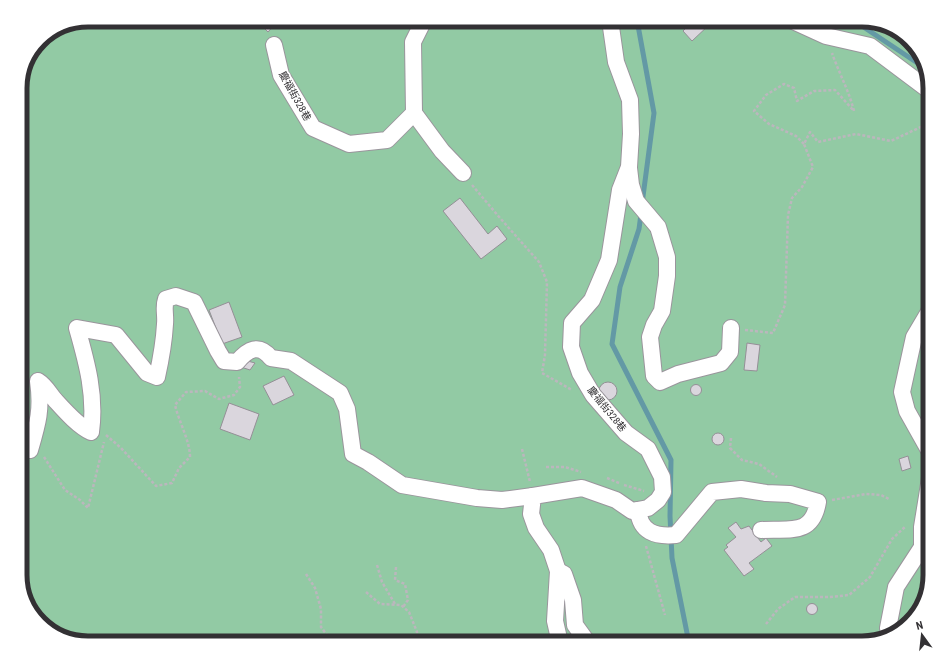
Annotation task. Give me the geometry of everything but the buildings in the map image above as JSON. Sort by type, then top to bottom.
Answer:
[{"type":"street","points":[[420,27],[413,42],[414,113],[442,151],[463,174]]},
{"type":"street","name":"慶福街328巷","points":[[611,27],[616,62],[630,100],[631,134],[629,167],[620,190],[609,260],[592,300],[572,323],[571,347],[580,373],[593,395],[626,433],[648,449],[658,467],[662,477],[663,492],[658,500],[639,515]]},
{"type":"street","points":[[806,27],[826,36],[870,46],[923,86]]},
{"type":"street","name":"慶福街328巷","points":[[274,45],[281,75],[313,128],[349,144],[387,140],[414,113]]},
{"type":"street","points":[[629,167],[631,185],[636,201],[658,226],[667,258],[667,276],[662,311],[654,325],[650,337],[654,376],[660,382],[685,372],[721,363],[730,352],[731,328]]},
{"type":"street","points":[[27,448],[30,450],[40,418],[40,395],[38,381],[44,385],[54,400],[84,429],[91,432],[94,415],[92,390],[88,366],[77,328],[116,335],[122,345],[147,373],[157,377],[162,352],[165,322],[164,304],[166,299],[176,296],[194,302],[224,360],[237,362],[244,354],[257,349],[265,351],[272,358],[291,361],[309,371],[340,393],[348,409],[354,454],[402,485],[478,498],[502,500],[582,488],[616,500],[639,515],[648,532],[669,536],[712,492],[741,489],[766,493],[790,494],[818,502],[816,515],[805,526],[789,529],[761,530]]},
{"type":"street","points":[[923,322],[914,337],[902,392],[907,411],[923,440]]},
{"type":"street","points":[[533,496],[531,514],[536,528],[551,550],[558,571],[555,621],[558,636]]},
{"type":"street","points":[[889,630],[896,587],[922,547],[923,524]]},
{"type":"street","points":[[558,571],[564,574],[573,600],[575,625],[583,636]]},
{"type":"path","points":[[731,328],[773,333],[785,305],[788,215],[792,198],[802,186],[812,167],[804,144],[796,136],[769,124],[754,111],[766,96],[784,84],[794,88],[797,100],[814,91],[835,90],[854,110],[851,98],[840,76],[826,36]]},
{"type":"path","points":[[804,144],[810,132],[818,142],[856,134],[891,141],[923,126]]},
{"type":"path","points":[[463,174],[540,262],[547,282],[545,355]]},
{"type":"path","points":[[41,452],[66,490],[88,508],[106,435],[121,448],[156,486],[172,483],[179,468],[190,457],[190,446],[183,431],[175,406],[186,392],[205,391],[219,399],[234,395],[240,387],[237,362]]},
{"type":"path","points":[[731,438],[730,448],[742,460],[759,464],[782,480]]},
{"type":"path","points":[[522,449],[533,496]]},
{"type":"path","points":[[818,502],[866,494],[881,495],[889,499]]},
{"type":"path","points":[[766,624],[778,609],[795,597],[830,598],[849,595],[870,577],[892,539],[914,518],[923,512]]},
{"type":"path","points":[[639,515],[665,615]]},
{"type":"path","points":[[376,565],[382,582],[395,605]]},
{"type":"path","points":[[396,567],[395,580],[405,584],[408,600],[403,607]]},
{"type":"path","points":[[306,574],[315,588],[321,609],[321,627],[328,636]]},
{"type":"path","points":[[366,592],[380,604],[400,605],[409,612],[416,636]]},
{"type":"green space","points":[[88,27],[862,27],[882,30],[896,37],[915,57],[921,72],[923,88],[923,575],[921,591],[913,609],[908,615],[902,615],[902,620],[893,628],[878,634],[862,636],[88,636],[72,634],[54,626],[35,606],[30,595],[27,579],[27,84],[33,61],[40,51],[57,35],[68,30]]},
{"type":"waterway","points":[[638,27],[654,113],[642,204]]},
{"type":"waterway","points":[[864,27],[917,63]]},
{"type":"waterway","points":[[641,214],[639,229],[620,287],[612,344],[671,460],[670,516],[672,558],[688,636]]}]
